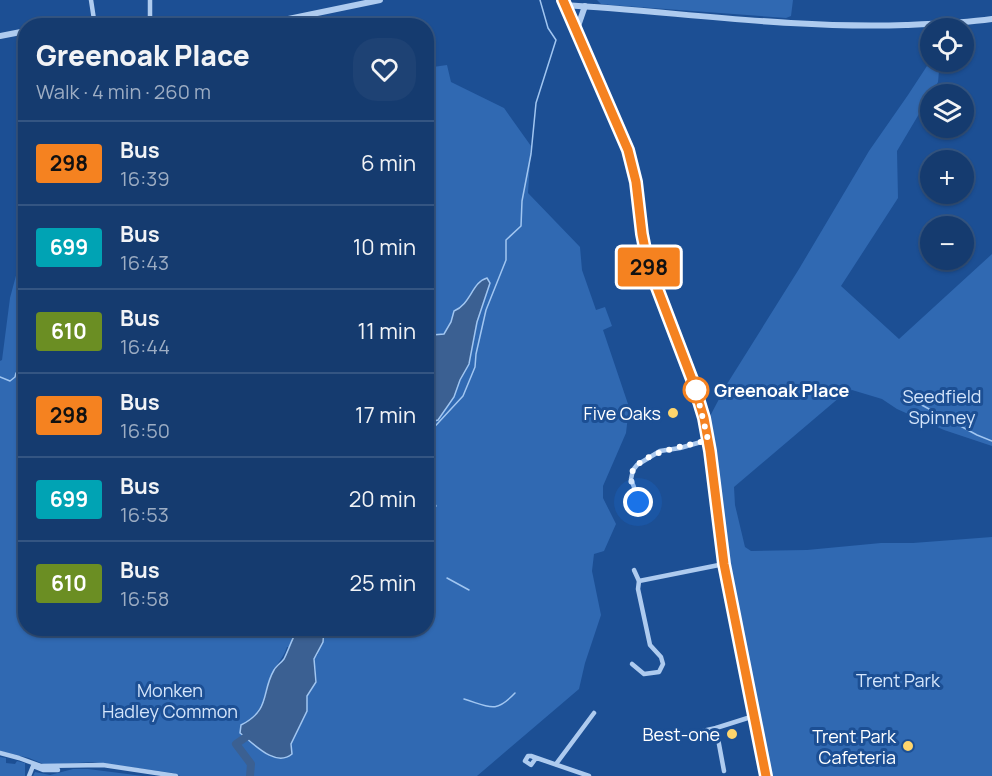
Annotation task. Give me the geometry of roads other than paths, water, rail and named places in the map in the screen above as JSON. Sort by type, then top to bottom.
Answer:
[{"type":"main road","points":[[564,2],[628,150],[636,182],[648,264],[693,382],[708,440],[724,564],[766,776]]},
{"type":"street","points":[[91,0],[94,18]]},
{"type":"street","points":[[150,0],[150,18]]},
{"type":"street","points":[[293,18],[380,0]]},
{"type":"street","points":[[564,2],[585,6],[853,27],[992,19]]},
{"type":"street","points":[[577,29],[585,6]]},
{"type":"street","points":[[0,36],[18,33]]},
{"type":"street","points":[[642,509],[639,506],[637,491],[632,484],[631,474],[638,465],[660,451],[708,440]]},
{"type":"street","points":[[658,444],[660,451]]},
{"type":"street","points":[[639,582],[724,564]]},
{"type":"street","points":[[634,570],[639,582],[650,645],[661,657],[663,664],[659,672],[641,673],[635,680]]},
{"type":"street","points":[[632,664],[641,673]]},
{"type":"street","points":[[556,764],[594,713]]},
{"type":"street","points":[[667,739],[716,728],[754,716]]},
{"type":"street","points":[[716,728],[724,771]]},
{"type":"street","points":[[0,753],[40,766],[103,765],[176,776]]},
{"type":"street","points":[[536,758],[589,776]]},
{"type":"street","points":[[29,776],[33,766],[51,771],[75,765]]},
{"type":"waterway","points":[[434,427],[463,396],[475,367],[486,310],[506,260],[506,240],[521,226],[522,201],[531,154],[536,103],[556,40],[548,28],[540,0]]},
{"type":"waterway","points":[[0,377],[10,381],[18,373]]},
{"type":"waterway","points":[[918,403],[992,441]]},
{"type":"waterway","points":[[434,502],[436,506]]},
{"type":"waterway","points":[[447,578],[469,590]]},
{"type":"waterway","points":[[464,699],[492,707],[502,704],[515,693]]},
{"type":"waterway","points":[[246,737],[236,744],[251,764],[250,776]]},
{"type":"place","name":"Greenoak Place","points":[[696,390]]},
{"type":"place","name":"Five Oaks","points":[[673,413]]},
{"type":"place","name":"Best-one","points":[[732,734]]},
{"type":"place","name":"Trent Park Cafeteria","points":[[908,746]]},
{"type":"park label","name":"Seedfield Spinney","points":[[942,406]]},
{"type":"park label","name":"Trent Park","points":[[898,680]]},
{"type":"park label","name":"Monken Hadley Common","points":[[170,700]]}]
